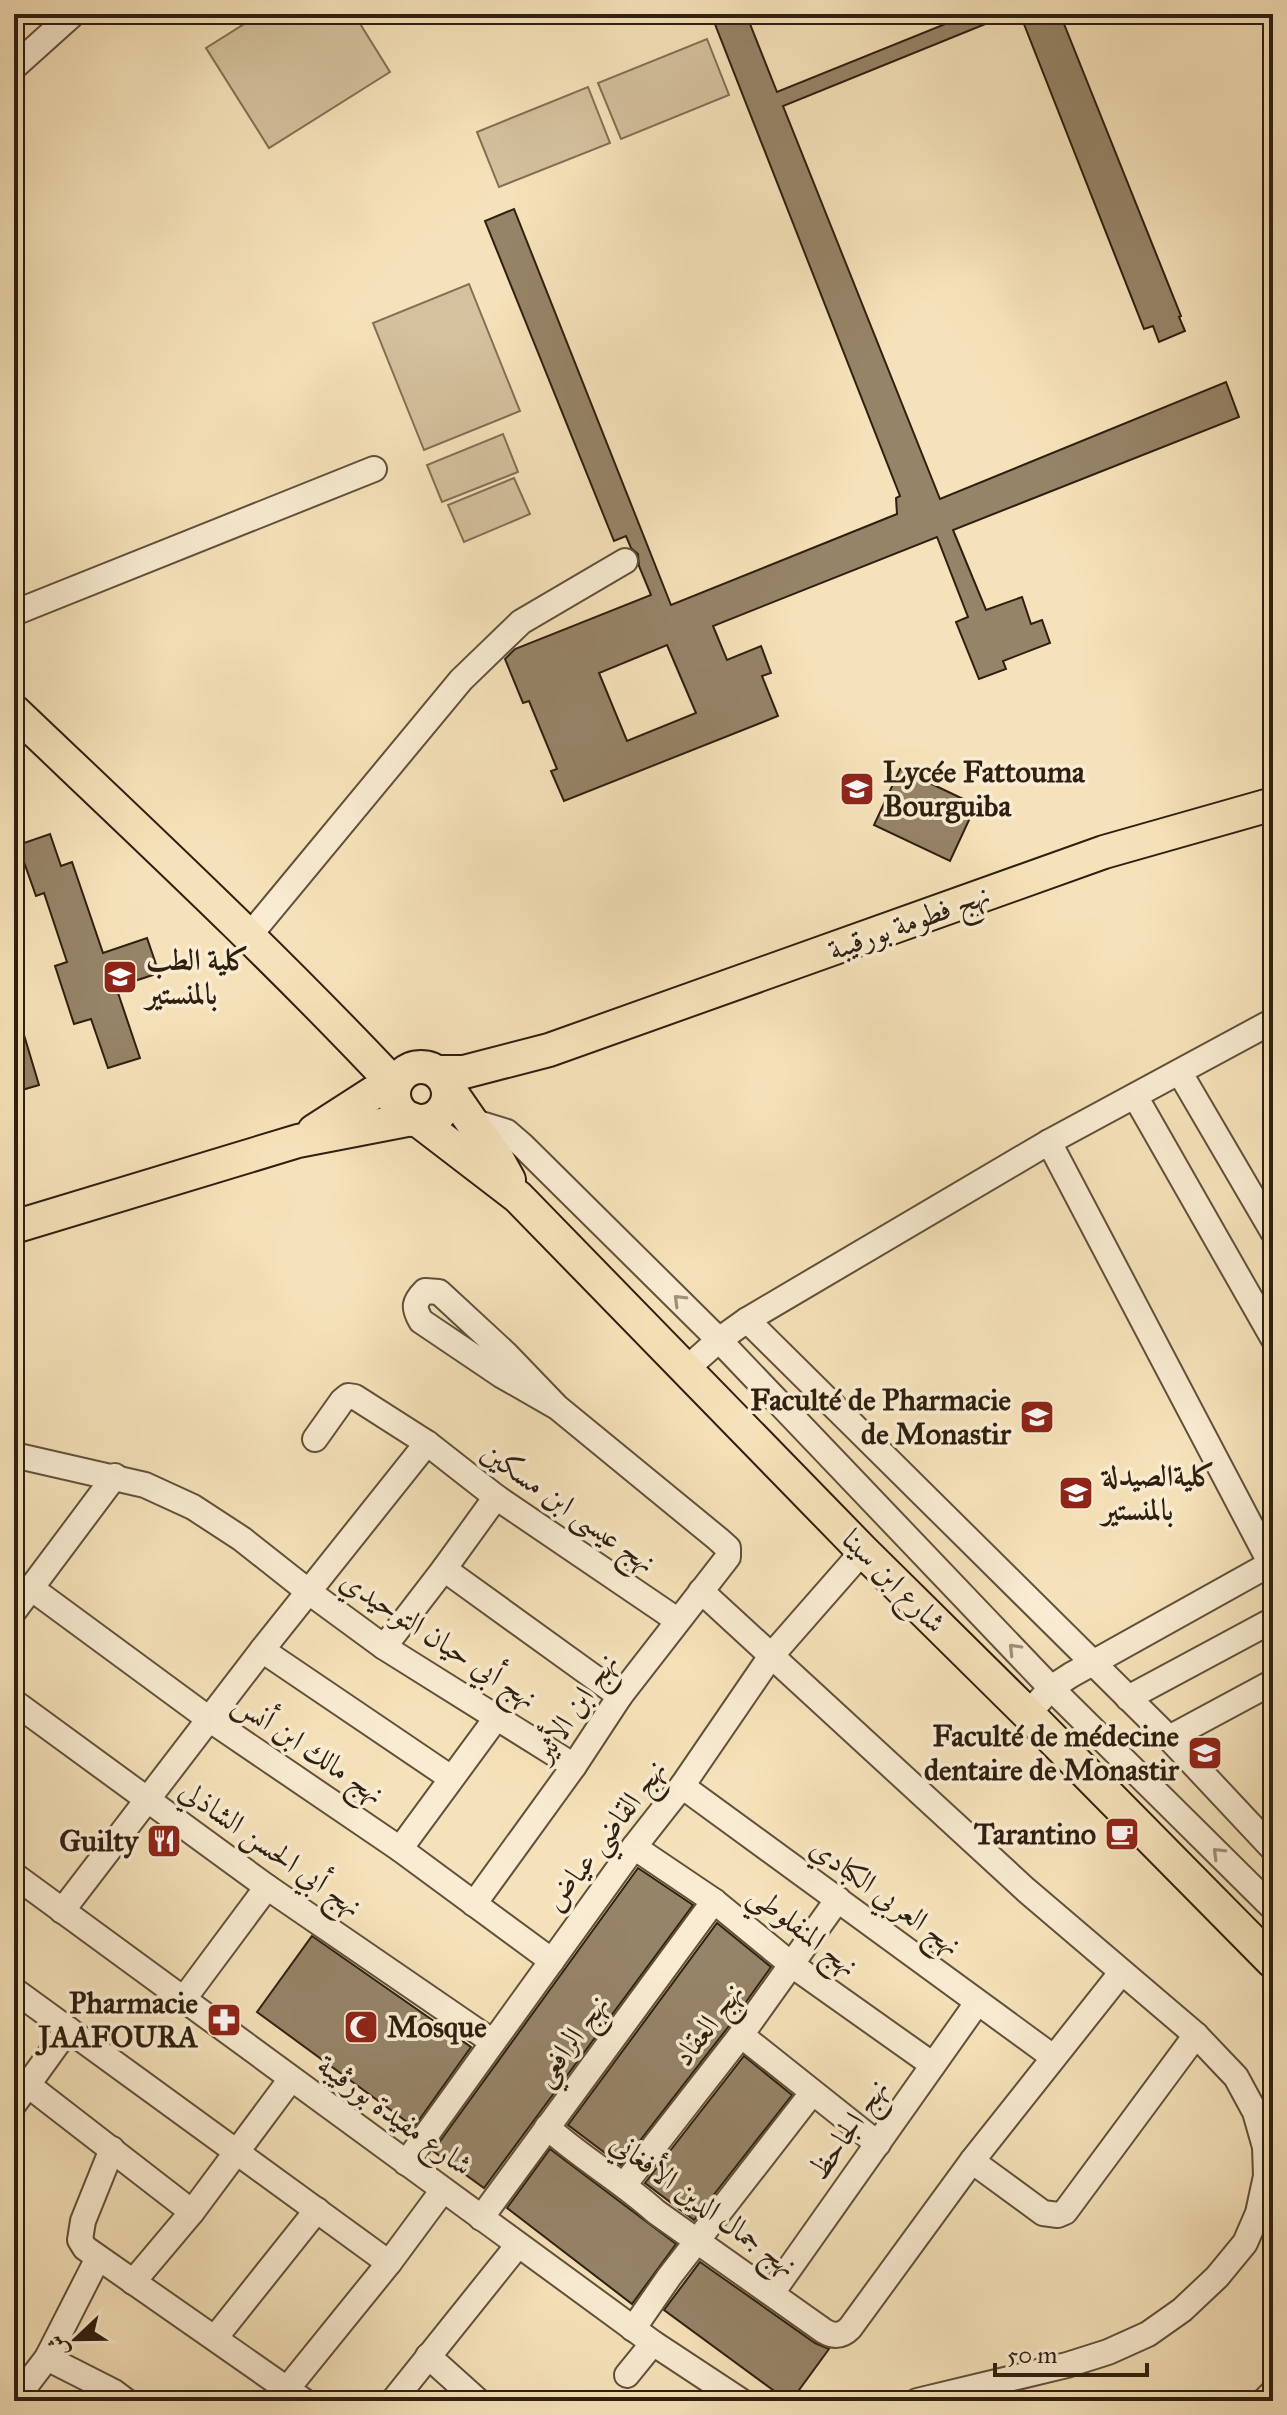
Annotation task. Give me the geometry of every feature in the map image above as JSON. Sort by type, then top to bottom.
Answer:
[{"type":"main road","points":[[14,711],[341,1027],[393,1058],[518,1197]]},
{"type":"main road","name":"نهج فطومة بورقيبة","points":[[429,1097],[464,1072],[549,1050],[1104,852],[1273,804]]},
{"type":"main road","points":[[14,1227],[298,1141],[373,1093],[429,1097],[498,1160],[518,1197]]},
{"type":"main road","name":"شارع ابن سينا","points":[[518,1197],[863,1551],[1268,1946]]},
{"type":"street","points":[[14,67],[73,14]]},
{"type":"street","points":[[14,613],[374,469]]},
{"type":"street","points":[[249,936],[480,660],[521,622],[625,561]]},
{"type":"street","points":[[685,1370],[747,1320],[1049,1142],[1273,1021]]},
{"type":"street","points":[[1180,1073],[1273,1232]]},
{"type":"street","points":[[1135,1096],[1273,1338]]},
{"type":"street","points":[[429,1097],[515,1138],[719,1340],[1051,1688],[1273,1908]]},
{"type":"street","points":[[1028,1714],[1051,1688],[1272,1566],[1049,1142]]},
{"type":"street","points":[[425,1291],[439,1292],[557,1407],[501,1375],[421,1321],[414,1309],[416,1300],[425,1291]]},
{"type":"street","points":[[747,1320],[1094,1662],[1273,1849]]},
{"type":"street","name":"نهج عيسى ابن مسكين","points":[[315,1439],[342,1401],[348,1396],[355,1397],[427,1443],[496,1497],[677,1620]]},
{"type":"street","name":"نهج ابن الأثير","points":[[474,1904],[574,1766],[620,1696],[728,1557],[728,1548],[557,1407]]},
{"type":"street","points":[[62,1911],[262,1650],[427,1443]]},
{"type":"street","name":"نهج أبي حيان التوحيدي","points":[[14,1455],[115,1476],[172,1496],[217,1521],[384,1647],[574,1766]]},
{"type":"street","points":[[14,1611],[115,1476]]},
{"type":"street","points":[[384,1647],[496,1497]]},
{"type":"street","name":"نهج القاضي عياض","points":[[406,2163],[634,1847],[682,1786],[771,1656],[863,1551]]},
{"type":"street","points":[[444,1569],[620,1696]]},
{"type":"street","name":"نهج مالك ابن أنس","points":[[31,1588],[209,1719],[400,1849],[552,1961]]},
{"type":"street","points":[[701,1591],[1026,1890],[1196,2035],[1236,2077],[1255,2112],[1265,2147],[1266,2176],[1258,2213],[1245,2243],[1217,2277],[1182,2310],[1148,2334],[1108,2352],[1067,2365],[917,2401]]},
{"type":"street","points":[[1128,1698],[1273,1620]]},
{"type":"street","points":[[262,1650],[451,1778]]},
{"type":"street","points":[[1169,1738],[1273,1682]]},
{"type":"street","name":"نهج أبي الحسن الشاذلي","points":[[14,1702],[267,1887],[493,2042]]},
{"type":"street","points":[[400,1849],[497,1717]]},
{"type":"street","name":"نهج العربي الكبادي","points":[[682,1786],[1053,2057]]},
{"type":"street","name":"نهج المنفلوطي","points":[[634,1847],[714,1901],[792,1965],[933,2065]]},
{"type":"street","name":"شارع مفيدة بورڨيبة","points":[[14,1875],[633,2329],[741,2401]]},
{"type":"street","points":[[183,2000],[267,1887]]},
{"type":"street","name":"نهج العقاد","points":[[624,2185],[741,2035],[838,1899]]},
{"type":"street","name":"نهج الرافعي","points":[[481,2218],[714,1901]]},
{"type":"street","points":[[1121,1973],[972,2161],[1043,2213],[1050,2216],[1065,2212],[1196,2035]]},
{"type":"street","points":[[14,1990],[389,2263]]},
{"type":"street","name":"نهج الجاحظ","points":[[772,2293],[977,2003]]},
{"type":"street","points":[[68,2029],[21,2095],[112,2149],[192,2212]]},
{"type":"street","points":[[741,2035],[878,2144]]},
{"type":"street","points":[[133,2282],[192,2212],[291,2079]]},
{"type":"street","points":[[633,2329],[698,2239],[812,2093]]},
{"type":"street","name":"نهج جمال الدين الأفغاني","points":[[547,2127],[656,2212],[824,2331],[835,2335],[841,2335],[850,2328],[972,2161]]},
{"type":"street","points":[[112,2149],[80,2231],[80,2240],[85,2248],[295,2395],[443,2190]]},
{"type":"street","points":[[215,2338],[317,2210]]},
{"type":"street","points":[[393,2401],[518,2245]]},
{"type":"street","points":[[14,2401],[47,2358],[98,2258]]},
{"type":"street","points":[[627,2375],[653,2343]]},
{"type":"street","points":[[428,2356],[478,2401]]},
{"type":"street","points":[[47,2358],[116,2398]]},
{"type":"street","points":[[1264,2401],[1273,2392]]},
{"type":"shaded area","points":[[260,14],[354,14],[390,72],[269,148],[206,48]]},
{"type":"shaded area","points":[[707,39],[729,95],[621,139],[598,83]]},
{"type":"shaded area","points":[[588,87],[610,143],[499,187],[477,132]]},
{"type":"shaded area","points":[[469,284],[520,411],[424,450],[373,323]]},
{"type":"shaded area","points":[[503,434],[518,472],[442,502],[427,465]]},
{"type":"shaded area","points":[[514,478],[530,514],[464,542],[448,505]]},
{"type":"building","points":[[711,14],[746,14],[777,92],[970,14],[1010,14],[783,106],[940,499],[1226,382],[1239,417],[953,530],[986,610],[1022,597],[1031,624],[1042,620],[1050,643],[1003,661],[1006,669],[979,679],[956,622],[968,617],[937,537],[713,626],[727,660],[761,646],[771,673],[762,676],[778,716],[564,801],[551,771],[557,769],[529,701],[523,703],[505,659],[515,649],[651,595],[639,566],[638,554],[631,548],[626,536],[614,541],[485,221],[514,209],[671,605],[897,514],[896,498],[900,496]],"holes":[[[667,645],[696,713],[627,741],[599,673]]]},
{"type":"building","points":[[1020,14],[1060,14],[1185,331],[1159,342],[1153,326],[1144,329]]},
{"type":"building","points":[[900,769],[976,805],[950,861],[874,825]]},
{"type":"building","points":[[50,834],[61,866],[72,862],[103,953],[147,938],[159,973],[116,987],[140,1058],[108,1068],[91,1019],[74,1024],[55,966],[67,962],[44,893],[36,896],[18,845]]},
{"type":"building","points":[[18,1015],[39,1085],[22,1090],[19,1082],[14,1084],[14,1016]]},
{"type":"building","points":[[638,1868],[693,1905],[484,2188],[433,2151]]},
{"type":"building","points":[[717,1923],[771,1967],[621,2165],[568,2125]]},
{"type":"building","name":"Mosque","points":[[312,1936],[471,2047],[414,2127],[257,2012]]},
{"type":"building","points":[[744,2056],[792,2095],[694,2220],[645,2183]]},
{"type":"building","points":[[550,2149],[676,2244],[632,2304],[507,2208]]},
{"type":"building","points":[[700,2262],[815,2343],[829,2349],[791,2401],[664,2310]]},
{"type":"place","name":"Lycée Fattouma Bourguiba","points":[[857,789]]},
{"type":"place","name":"كلية الطب بالمنستير","points":[[120,977]]},
{"type":"place","name":"Faculté de Pharmacie de Monastir","points":[[1037,1417]]},
{"type":"place","name":"كليةالصيدلة بالمنستير","points":[[1076,1493]]},
{"type":"place","name":"Faculté de médecine dentaire de Monastir","points":[[1205,1753]]},
{"type":"place","name":"Tarantino","points":[[1122,1834]]},
{"type":"place","name":"Guilty","points":[[164,1841]]},
{"type":"place","name":"Pharmacie JAAFOURA","points":[[224,2020]]},
{"type":"place","name":"Mosque","points":[[361,2027]]}]
